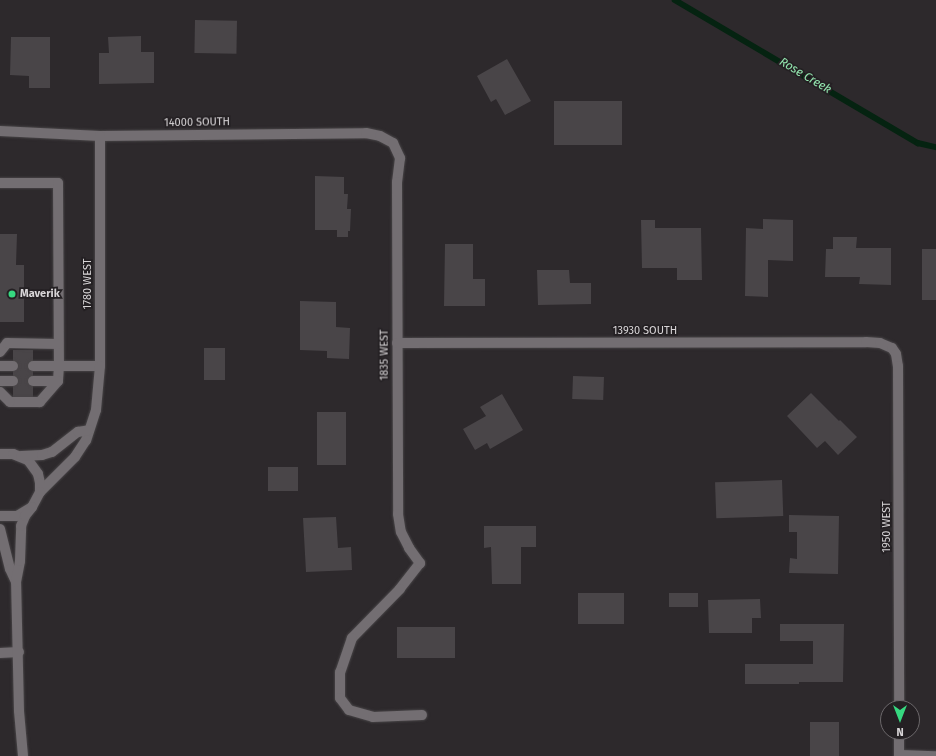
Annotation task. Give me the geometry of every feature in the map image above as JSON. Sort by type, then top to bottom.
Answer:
[{"type":"street","name":"14000 SOUTH","points":[[0,131],[100,136],[366,133],[380,136],[393,143]]},
{"type":"street","name":"1780 WEST","points":[[32,507],[40,492],[75,457],[86,440],[96,410],[100,366],[100,136]]},
{"type":"street","name":"1835 WEST","points":[[393,143],[400,158],[397,182],[398,514],[401,532],[409,548],[420,562],[400,589],[352,638],[340,672],[340,698],[350,710],[373,717],[422,715]]},
{"type":"street","points":[[0,183],[58,183],[59,366],[58,381],[40,402],[10,402],[0,392]]},
{"type":"street","name":"13930 SOUTH","points":[[397,343],[866,342],[880,343],[892,348]]},
{"type":"street","points":[[0,352],[7,343],[58,344]]},
{"type":"street","name":"1950 WEST","points":[[892,348],[896,354],[898,366],[900,700]]},
{"type":"street","points":[[0,366],[12,366]]},
{"type":"street","points":[[33,366],[100,366]]},
{"type":"street","points":[[0,381],[12,381]]},
{"type":"street","points":[[33,381],[58,381]]},
{"type":"street","points":[[1,454],[42,456],[52,452],[78,432],[89,430]]},
{"type":"street","points":[[21,456],[28,460],[38,474],[40,492]]},
{"type":"street","points":[[0,516],[17,516],[32,507]]},
{"type":"street","points":[[23,756],[19,711],[16,582],[20,561],[21,526],[25,516],[32,507]]},
{"type":"street","points":[[0,528],[10,568],[16,582]]},
{"type":"street","points":[[0,653],[18,652]]},
{"type":"street","points":[[900,740],[900,756],[936,756]]},
{"type":"building","points":[[195,20],[237,21],[236,54],[194,53]]},
{"type":"building","points":[[141,36],[141,52],[154,52],[154,83],[99,84],[99,53],[109,53],[108,37]]},
{"type":"building","points":[[11,37],[50,37],[50,88],[29,88],[29,76],[10,75]]},
{"type":"building","points":[[507,59],[531,101],[505,115],[496,99],[491,102],[477,76]]},
{"type":"building","points":[[554,101],[622,101],[622,145],[554,145]]},
{"type":"building","points":[[315,176],[344,177],[344,194],[348,194],[347,209],[351,209],[350,231],[348,231],[348,237],[337,237],[337,230],[315,230]]},
{"type":"building","points":[[763,219],[793,220],[793,261],[768,260],[768,297],[745,296],[746,228],[763,229]]},
{"type":"building","points":[[641,220],[655,220],[655,228],[701,228],[702,280],[677,280],[677,268],[642,268]]},
{"type":"building","name":"Maverik","points":[[0,234],[17,234],[16,265],[24,265],[24,322],[0,322]]},
{"type":"building","points":[[833,237],[857,237],[856,248],[891,248],[891,285],[859,284],[860,277],[825,277],[826,249],[833,249]]},
{"type":"building","points":[[445,244],[473,244],[473,279],[485,279],[485,306],[444,306]]},
{"type":"building","points":[[922,249],[936,249],[936,300],[922,300]]},
{"type":"building","points":[[537,270],[569,270],[570,283],[591,283],[591,304],[538,305]]},
{"type":"building","points":[[300,301],[336,302],[336,327],[350,328],[349,359],[327,358],[327,351],[300,350]]},
{"type":"building","points":[[204,348],[225,348],[225,380],[204,380]]},
{"type":"building","points":[[13,350],[33,350],[33,399],[13,399]]},
{"type":"building","points":[[573,376],[604,377],[603,400],[572,399]]},
{"type":"building","points":[[811,393],[857,437],[838,455],[825,441],[817,448],[787,416]]},
{"type":"building","points":[[502,394],[523,430],[490,449],[487,443],[475,450],[463,429],[486,416],[480,407]]},
{"type":"building","points":[[317,412],[346,412],[346,465],[317,465]]},
{"type":"building","points":[[268,467],[298,467],[298,491],[268,491]]},
{"type":"building","points":[[782,480],[783,516],[716,518],[715,482]]},
{"type":"building","points":[[789,515],[839,516],[838,574],[789,573],[790,558],[797,559],[797,532],[789,532]]},
{"type":"building","points":[[336,517],[338,548],[351,547],[352,570],[306,572],[303,518]]},
{"type":"building","points":[[484,526],[536,526],[536,547],[521,547],[521,584],[492,584],[491,547],[484,548]]},
{"type":"building","points":[[578,593],[624,593],[624,624],[578,624]]},
{"type":"building","points":[[669,593],[698,593],[698,607],[669,607]]},
{"type":"building","points":[[760,599],[761,618],[752,618],[752,633],[709,633],[708,600]]},
{"type":"building","points":[[780,624],[844,624],[843,682],[745,684],[745,664],[813,664],[813,641],[780,641]]},
{"type":"building","points":[[397,627],[455,627],[455,658],[397,658]]},
{"type":"building","points":[[810,722],[839,722],[839,756],[810,756]]},
{"type":"waterway","name":"Rose Creek","points":[[675,0],[918,143],[936,147]]},
{"type":"place","name":"Maverik","points":[[12,294]]}]
